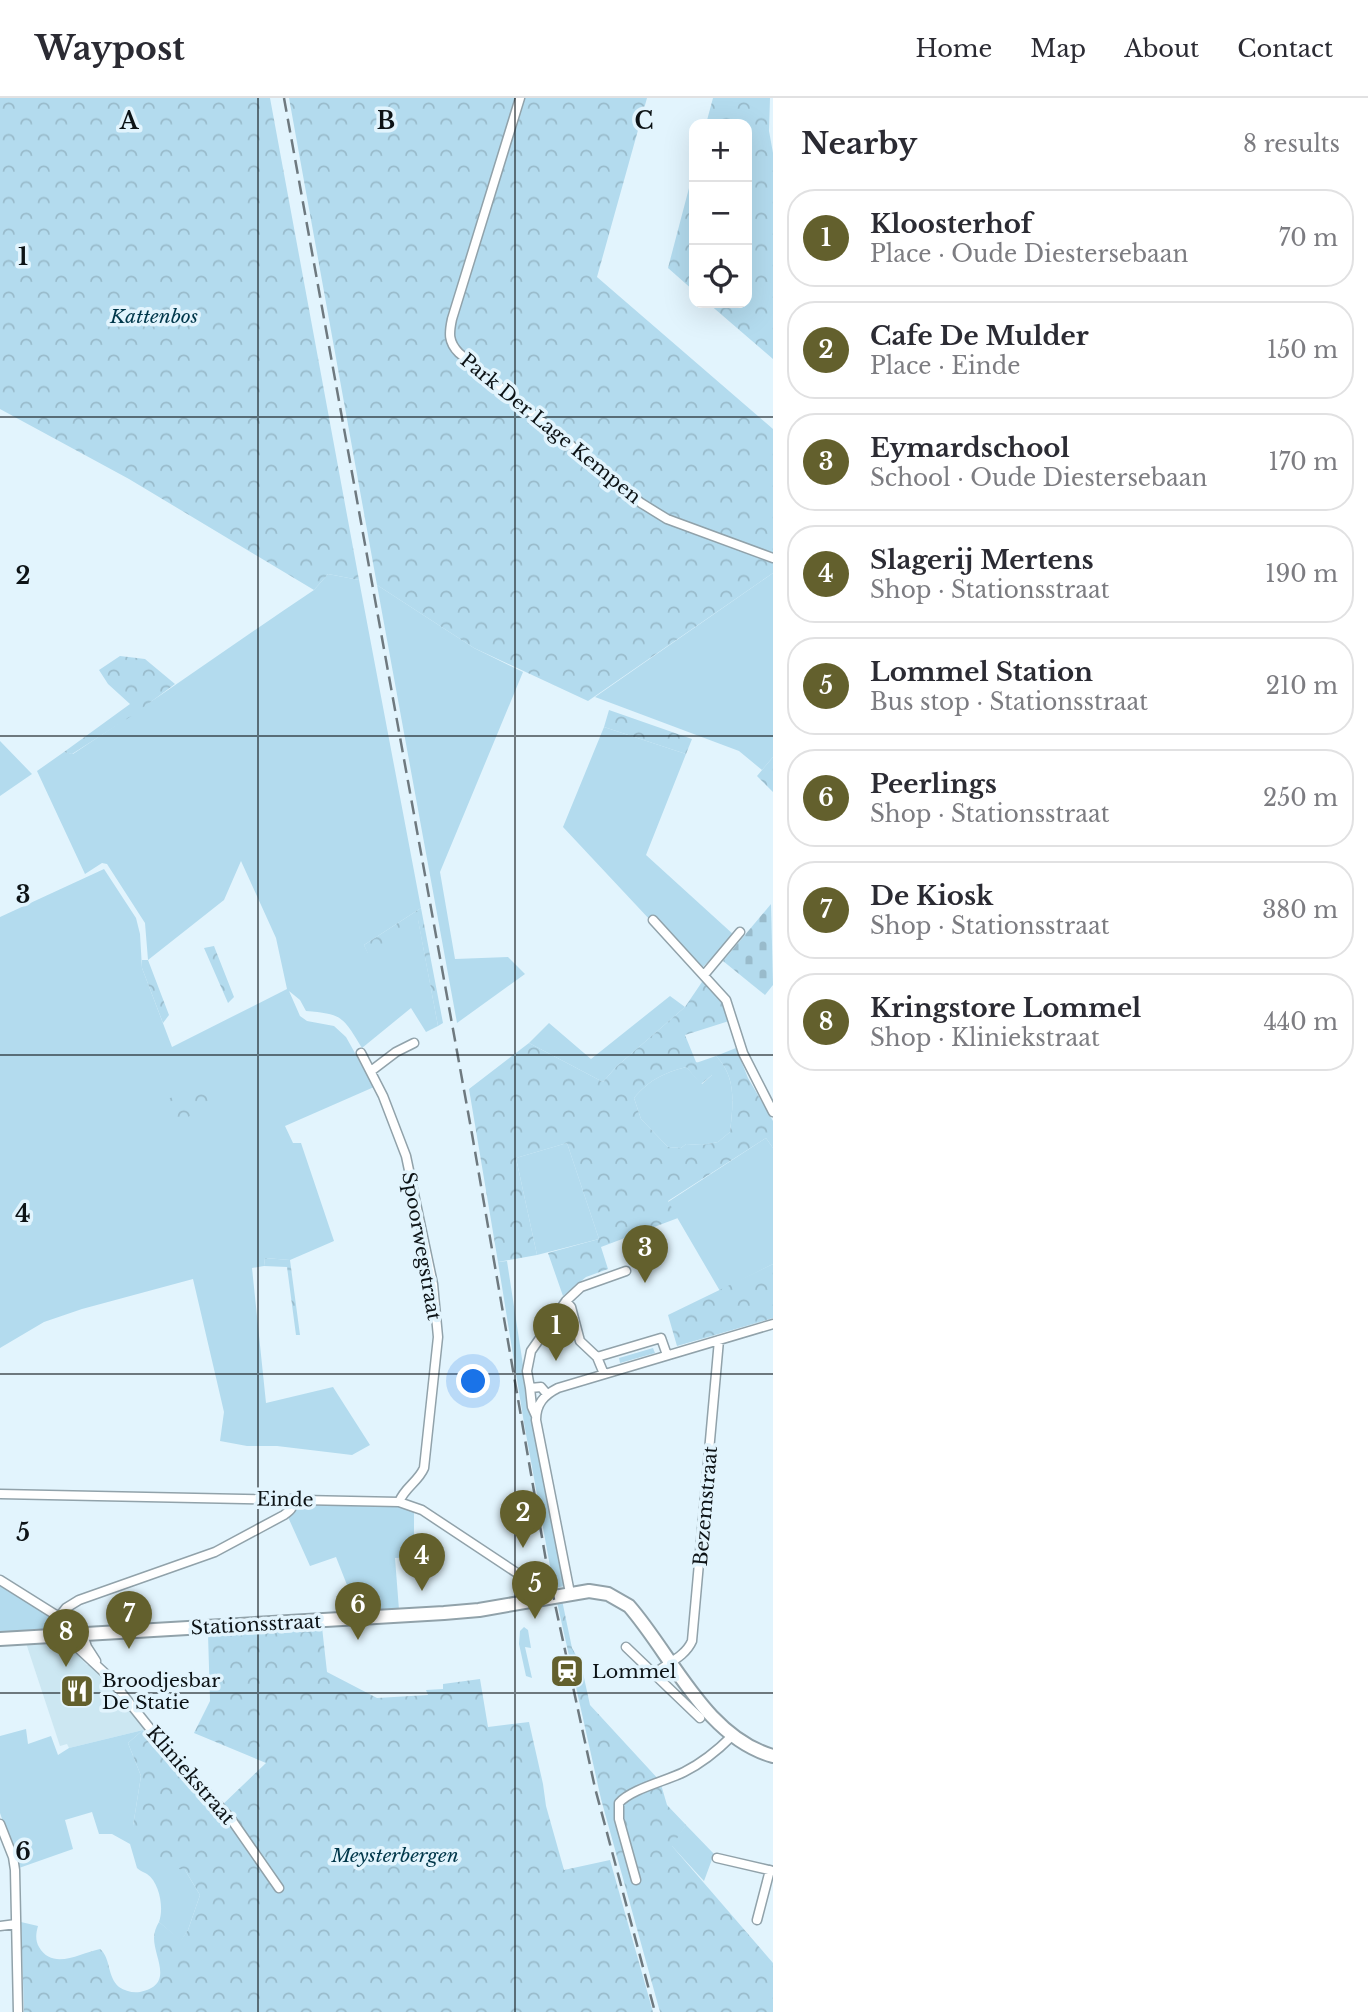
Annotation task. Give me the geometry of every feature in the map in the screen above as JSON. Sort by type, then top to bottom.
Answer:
[{"type":"main road","points":[[570,1593],[589,1591],[616,1597],[639,1618],[715,1720],[732,1736],[751,1748],[773,1756]]},
{"type":"main road","name":"Stationsstraat","points":[[0,1639],[444,1613],[479,1610],[570,1593]]},
{"type":"street","name":"Park Der Lage Kempen","points":[[520,98],[452,319],[449,338],[451,344],[641,503],[667,519],[773,558]]},
{"type":"street","points":[[653,920],[726,1000],[743,1053],[773,1112]]},
{"type":"street","points":[[704,975],[740,932]]},
{"type":"street","points":[[371,1071],[396,1052],[414,1043]]},
{"type":"street","name":"Spoorwegstraat","points":[[361,1053],[383,1096],[406,1156],[429,1261],[436,1311],[436,1356],[424,1468],[421,1475],[403,1491],[399,1502]]},
{"type":"street","points":[[570,1593],[527,1371],[531,1351],[566,1301],[581,1287],[626,1271]]},
{"type":"street","points":[[566,1301],[571,1307],[580,1341],[597,1357],[604,1374]]},
{"type":"street","points":[[536,1416],[538,1407],[547,1394],[604,1374],[773,1324]]},
{"type":"street","points":[[597,1357],[661,1338],[667,1355]]},
{"type":"street","name":"Bezemstraat","points":[[671,1661],[686,1651],[692,1641],[719,1340]]},
{"type":"street","points":[[530,1388],[541,1387],[547,1394]]},
{"type":"street","name":"Einde","points":[[0,1494],[399,1502],[422,1510],[523,1577],[529,1585],[533,1600]]},
{"type":"street","points":[[59,1616],[79,1600],[215,1552],[284,1515],[291,1510],[291,1499]]},
{"type":"street","points":[[0,1580],[59,1616],[65,1636]]},
{"type":"street","name":"Kliniekstraat","points":[[83,1634],[87,1647],[99,1666],[164,1746],[231,1819],[279,1888]]},
{"type":"street","name":"Kliniekstraat","points":[[65,1636],[99,1666]]},
{"type":"street","points":[[626,1647],[700,1718]]},
{"type":"street","points":[[654,1674],[671,1661]]},
{"type":"street","points":[[636,1880],[619,1819],[619,1803],[629,1795],[685,1771],[718,1750],[732,1736]]},
{"type":"street","points":[[0,1824],[13,1857],[18,2012]]},
{"type":"street","points":[[716,1858],[771,1870],[757,1920]]},
{"type":"street","points":[[0,1926],[16,1924]]},
{"type":"shaded area","points":[[52,1642],[72,1649],[87,1665],[91,1665],[148,1732],[143,1730],[69,1748],[67,1744],[60,1746],[26,1643]]},
{"type":"green space","name":"Kattenbos","points":[[0,98],[270,98],[359,580],[328,574],[314,590],[129,479],[0,409]]},
{"type":"green space","points":[[289,98],[647,98],[597,277],[773,429],[773,573],[588,701],[474,648],[377,585]]},
{"type":"green space","points":[[713,98],[770,98],[769,131],[773,153],[773,359],[714,308],[752,308],[752,119],[707,119]]},
{"type":"green space","points":[[689,188],[689,287],[668,268]]},
{"type":"green space","points":[[773,573],[773,757],[762,770],[739,751],[595,697]]},
{"type":"green space","points":[[328,574],[359,580],[421,908],[364,945],[368,953],[418,919],[438,1026],[426,1032],[411,1008],[362,1048],[341,1019],[306,1011],[300,1000],[289,991],[300,1016],[307,1021],[334,1026],[346,1037],[374,1087],[285,1126],[293,1143],[301,1143],[334,1241],[290,1260],[265,1258],[264,1266],[252,1268],[266,1403],[333,1387],[370,1445],[352,1455],[277,1446],[247,1446],[220,1441],[224,1412],[193,1279],[44,1322],[0,1348],[0,917],[104,869],[136,918],[142,968],[172,1047],[287,989],[276,938],[241,861],[224,900],[148,960],[145,923],[107,864],[102,863],[85,874],[37,771],[64,752],[73,754],[133,714],[314,590]]},
{"type":"green space","points":[[377,585],[474,648],[523,672],[440,872],[455,959],[508,957],[525,974],[457,1023]]},
{"type":"green space","points":[[120,656],[145,659],[175,684],[72,754],[64,752],[130,704],[108,684],[99,670]]},
{"type":"green space","points":[[609,710],[692,739],[686,754],[604,727]]},
{"type":"green space","points":[[604,727],[686,754],[646,855],[734,935],[701,969],[651,921],[563,827]]},
{"type":"green space","points":[[0,741],[32,774],[0,796]]},
{"type":"green space","points":[[773,757],[773,792],[757,776]]},
{"type":"green space","points":[[771,904],[773,985],[765,995],[723,961]]},
{"type":"green space","points":[[421,908],[443,1023],[438,1026],[418,920],[368,954],[364,945]]},
{"type":"green space","points":[[214,946],[234,997],[228,1003],[204,948]]},
{"type":"green space","points":[[142,960],[148,960],[169,1015],[163,1023],[142,968]]},
{"type":"green space","points":[[704,979],[722,1001],[729,1021],[685,1035],[696,1062],[711,1069],[712,1075],[701,1084],[686,1067],[657,1078],[634,1098],[641,1119],[668,1147],[681,1148],[686,1144],[718,1142],[730,1132],[732,1092],[723,1064],[716,1056],[736,1048],[748,1078],[773,1121],[773,1148],[766,1138],[668,1201],[678,1218],[601,1247],[608,1269],[586,1277],[563,1296],[548,1253],[599,1239],[567,1143],[516,1158],[537,1255],[498,1262],[469,1089],[529,1043],[603,1082],[616,1067],[685,1007]]},
{"type":"green space","points":[[670,996],[685,1007],[616,1067],[603,1082],[529,1043],[549,1023],[591,1059]]},
{"type":"green space","points":[[716,1056],[727,1073],[732,1092],[730,1132],[718,1142],[686,1144],[681,1148],[668,1147],[641,1119],[634,1098],[657,1078],[686,1067],[702,1084],[712,1075],[696,1063]]},
{"type":"green space","points":[[204,1083],[215,1102],[183,1120],[170,1117],[168,1099]]},
{"type":"green space","points":[[766,1138],[773,1148],[773,1264],[720,1291],[668,1202]]},
{"type":"green space","points":[[567,1143],[599,1239],[537,1255],[516,1158]]},
{"type":"green space","points":[[265,1258],[290,1260],[300,1335],[296,1335],[287,1267],[264,1266]]},
{"type":"green space","points":[[507,1261],[531,1417],[565,1586],[554,1588],[498,1262]]},
{"type":"green space","points":[[773,1264],[773,1318],[677,1346],[668,1315]]},
{"type":"green space","points":[[653,1348],[655,1353],[620,1363],[619,1358]]},
{"type":"green space","points":[[301,1504],[396,1505],[414,1511],[414,1557],[395,1558],[399,1610],[358,1613],[336,1557],[310,1566],[288,1517]]},
{"type":"green space","points":[[0,1585],[54,1619],[58,1624],[56,1629],[0,1633]]},
{"type":"green space","points":[[562,1600],[572,1648],[581,1664],[590,1705],[660,1781],[667,1805],[686,1825],[672,1846],[773,1963],[773,2012],[660,2012],[601,1799],[557,1602]]},
{"type":"green space","name":"Meysterbergen","points":[[322,1627],[327,1672],[377,1698],[428,1695],[426,1690],[443,1689],[443,1684],[480,1679],[488,1727],[529,1722],[546,1806],[564,1870],[610,1860],[653,2012],[24,2012],[21,1922],[38,1926],[38,1944],[45,1954],[52,1958],[67,1958],[100,1949],[106,1957],[115,1983],[121,1988],[140,1992],[157,1983],[160,1970],[154,1938],[157,1926],[159,1922],[181,1940],[188,1930],[200,1895],[185,1870],[148,1864],[137,1848],[133,1826],[141,1776],[128,1743],[143,1730],[219,1808],[266,1763],[194,1733],[210,1701],[208,1634]]},
{"type":"green space","points":[[524,1627],[528,1630],[531,1648],[525,1647],[532,1678],[526,1676],[519,1644],[520,1631]]},
{"type":"green space","points":[[26,1729],[28,1744],[51,1736],[58,1755],[69,1748],[143,1730],[128,1743],[141,1776],[133,1826],[185,1870],[200,1895],[188,1930],[181,1941],[159,1922],[161,1903],[158,1890],[151,1878],[137,1868],[130,1844],[112,1834],[99,1834],[92,1812],[65,1820],[73,1849],[19,1868],[0,1813],[0,1736]]},
{"type":"green space","points":[[686,1825],[714,1854],[704,1881],[671,1845]]},
{"type":"railway","points":[[284,98],[472,1134],[548,1572],[595,1788],[655,2012]]},
{"type":"place","name":"Eymardschool","points":[[645,1283]]},
{"type":"place","name":"Kloosterhof","points":[[556,1361]]},
{"type":"place","name":"Cafe De Mulder","points":[[523,1548]]},
{"type":"place","name":"Slagerij Mertens","points":[[422,1591]]},
{"type":"place","name":"Lommel Station","points":[[535,1619]]},
{"type":"place","name":"Peerlings","points":[[358,1640]]},
{"type":"place","name":"De Kiosk","points":[[129,1649]]},
{"type":"place","name":"Kringstore Lommel","points":[[66,1667]]},
{"type":"place","name":"Lommel","points":[[567,1671]]},
{"type":"place","name":"Broodjesbar De Statie","points":[[77,1691]]}]
